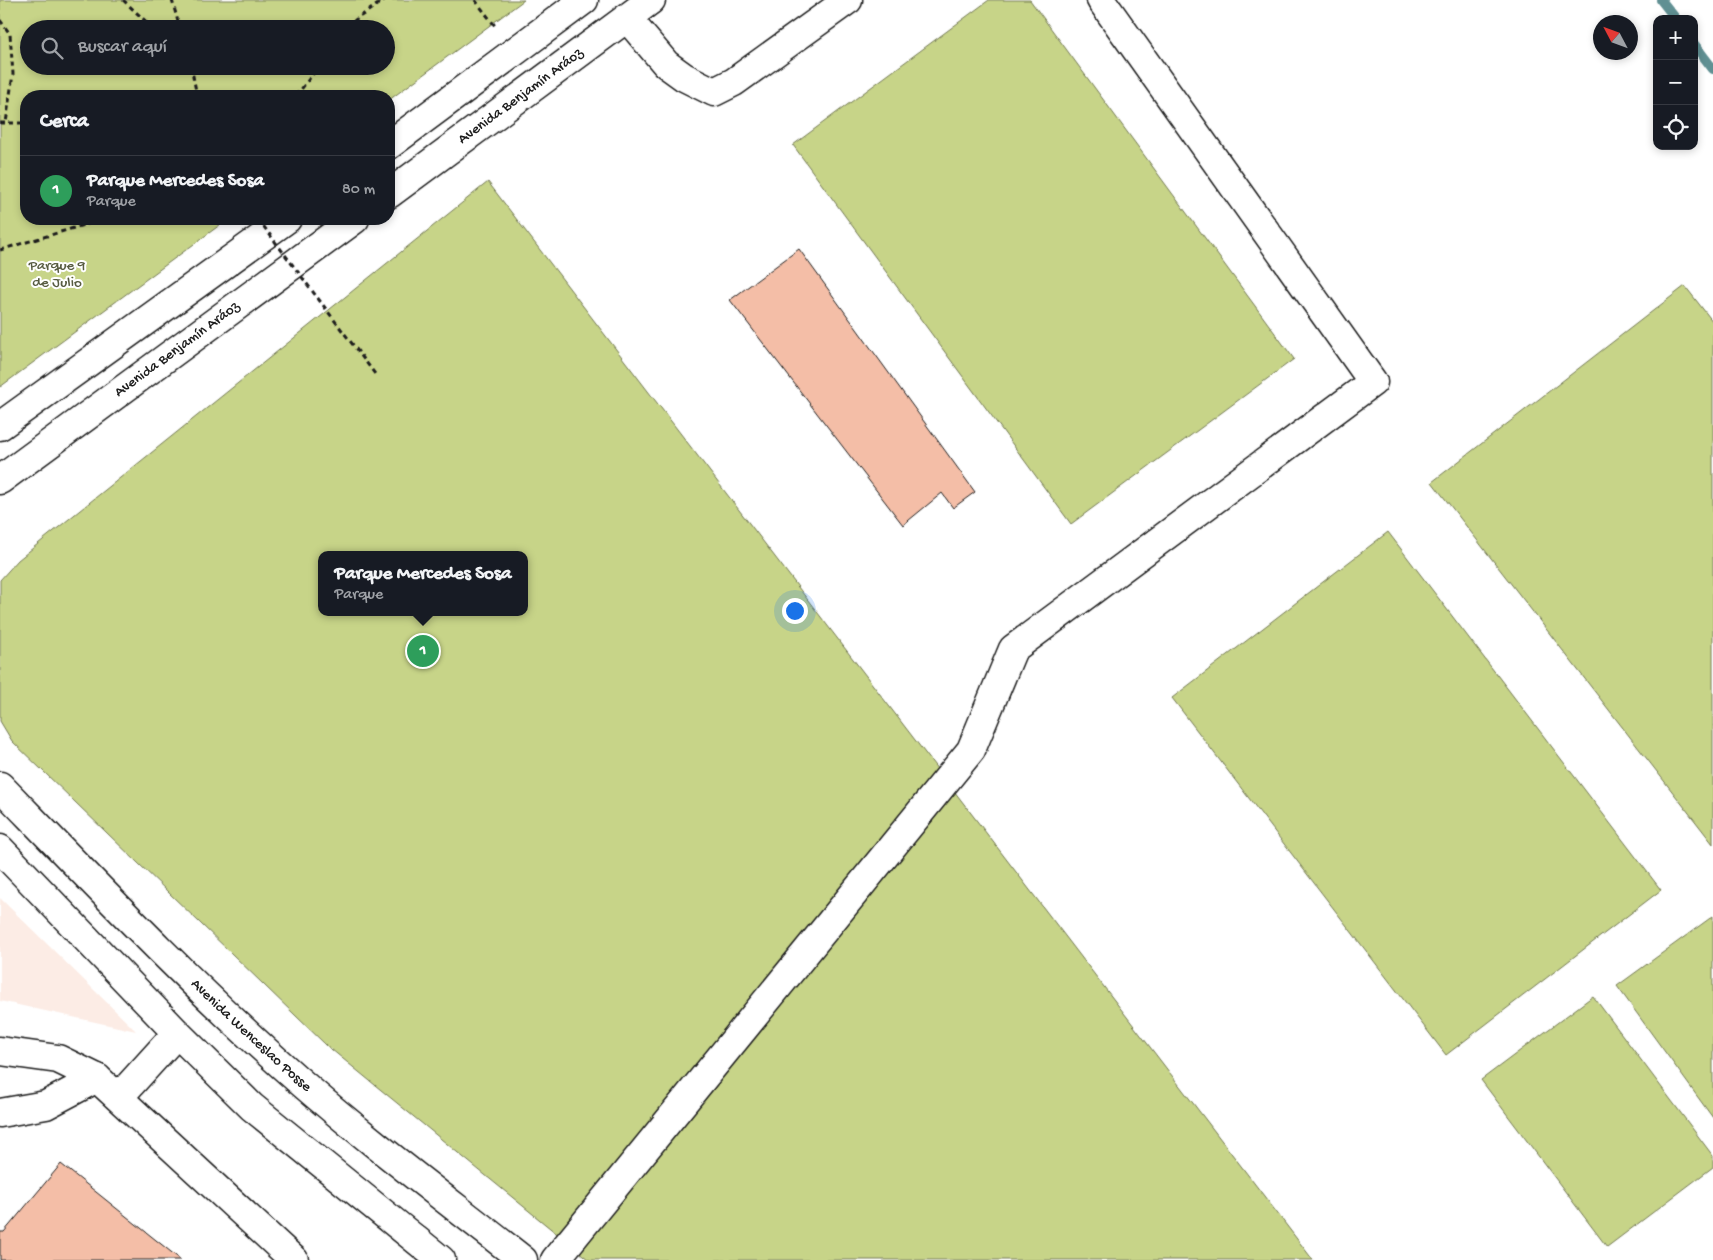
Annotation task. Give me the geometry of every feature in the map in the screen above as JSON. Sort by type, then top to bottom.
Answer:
[{"type":"main road","points":[[395,141],[584,0]]},
{"type":"main road","name":"Avenida Benjamín Aráoz","points":[[395,190],[651,0]]},
{"type":"main road","points":[[627,18],[666,64],[684,77],[714,92],[734,82],[848,0]]},
{"type":"main road","points":[[555,1260],[971,750],[1014,649],[1373,382],[1100,0]]},
{"type":"main road","points":[[0,426],[279,225]]},
{"type":"main road","name":"Avenida Benjamín Aráoz","points":[[0,480],[347,225]]},
{"type":"main road","name":"Avenida Wenceslao Posse","points":[[0,786],[133,922],[297,1078],[359,1130],[524,1260]]},
{"type":"main road","points":[[0,849],[177,1033],[252,1107],[441,1260]]},
{"type":"main road","points":[[119,1098],[177,1033]]},
{"type":"main road","points":[[0,1051],[58,1059],[97,1078],[294,1260]]},
{"type":"main road","points":[[0,1113],[46,1105],[97,1078]]},
{"type":"path","points":[[123,0],[144,20]]},
{"type":"path","points":[[172,0],[178,20]]},
{"type":"path","points":[[355,20],[384,0]]},
{"type":"path","points":[[0,20],[10,34],[13,74],[6,123]]},
{"type":"path","points":[[193,75],[196,90]]},
{"type":"path","points":[[301,90],[312,75]]},
{"type":"path","points":[[0,123],[20,123]]},
{"type":"path","points":[[0,250],[84,225]]},
{"type":"path","points":[[263,225],[375,374]]},
{"type":"shaded area","points":[[0,898],[136,1031],[0,1001]]},
{"type":"green space","name":"Parque 9 de Julio","points":[[0,0],[524,0],[395,96],[395,90],[20,90],[20,225],[220,225],[0,387]]},
{"type":"green space","points":[[989,0],[1030,0],[1294,359],[1071,524],[793,145]]},
{"type":"green space","points":[[488,182],[1313,1260],[589,1260],[326,1045],[12,741],[0,721],[0,580],[18,560]]},
{"type":"green space","points":[[1685,286],[1713,322],[1713,844],[1432,482]]},
{"type":"green space","points":[[1388,532],[1661,890],[1446,1055],[1172,698]]},
{"type":"green space","points":[[1713,916],[1713,1118],[1617,986]]},
{"type":"green space","points":[[1593,996],[1713,1156],[1713,1167],[1607,1247],[1481,1080]]},
{"type":"building","points":[[799,249],[975,492],[953,508],[942,493],[903,525],[730,300]]},
{"type":"building","points":[[61,1164],[181,1260],[0,1260],[0,1232],[4,1232]]},
{"type":"waterway","points":[[1661,0],[1673,15]]},
{"type":"waterway","points":[[1698,49],[1713,69]]},
{"type":"place","name":"Parque Mercedes Sosa","points":[[423,651]]}]
